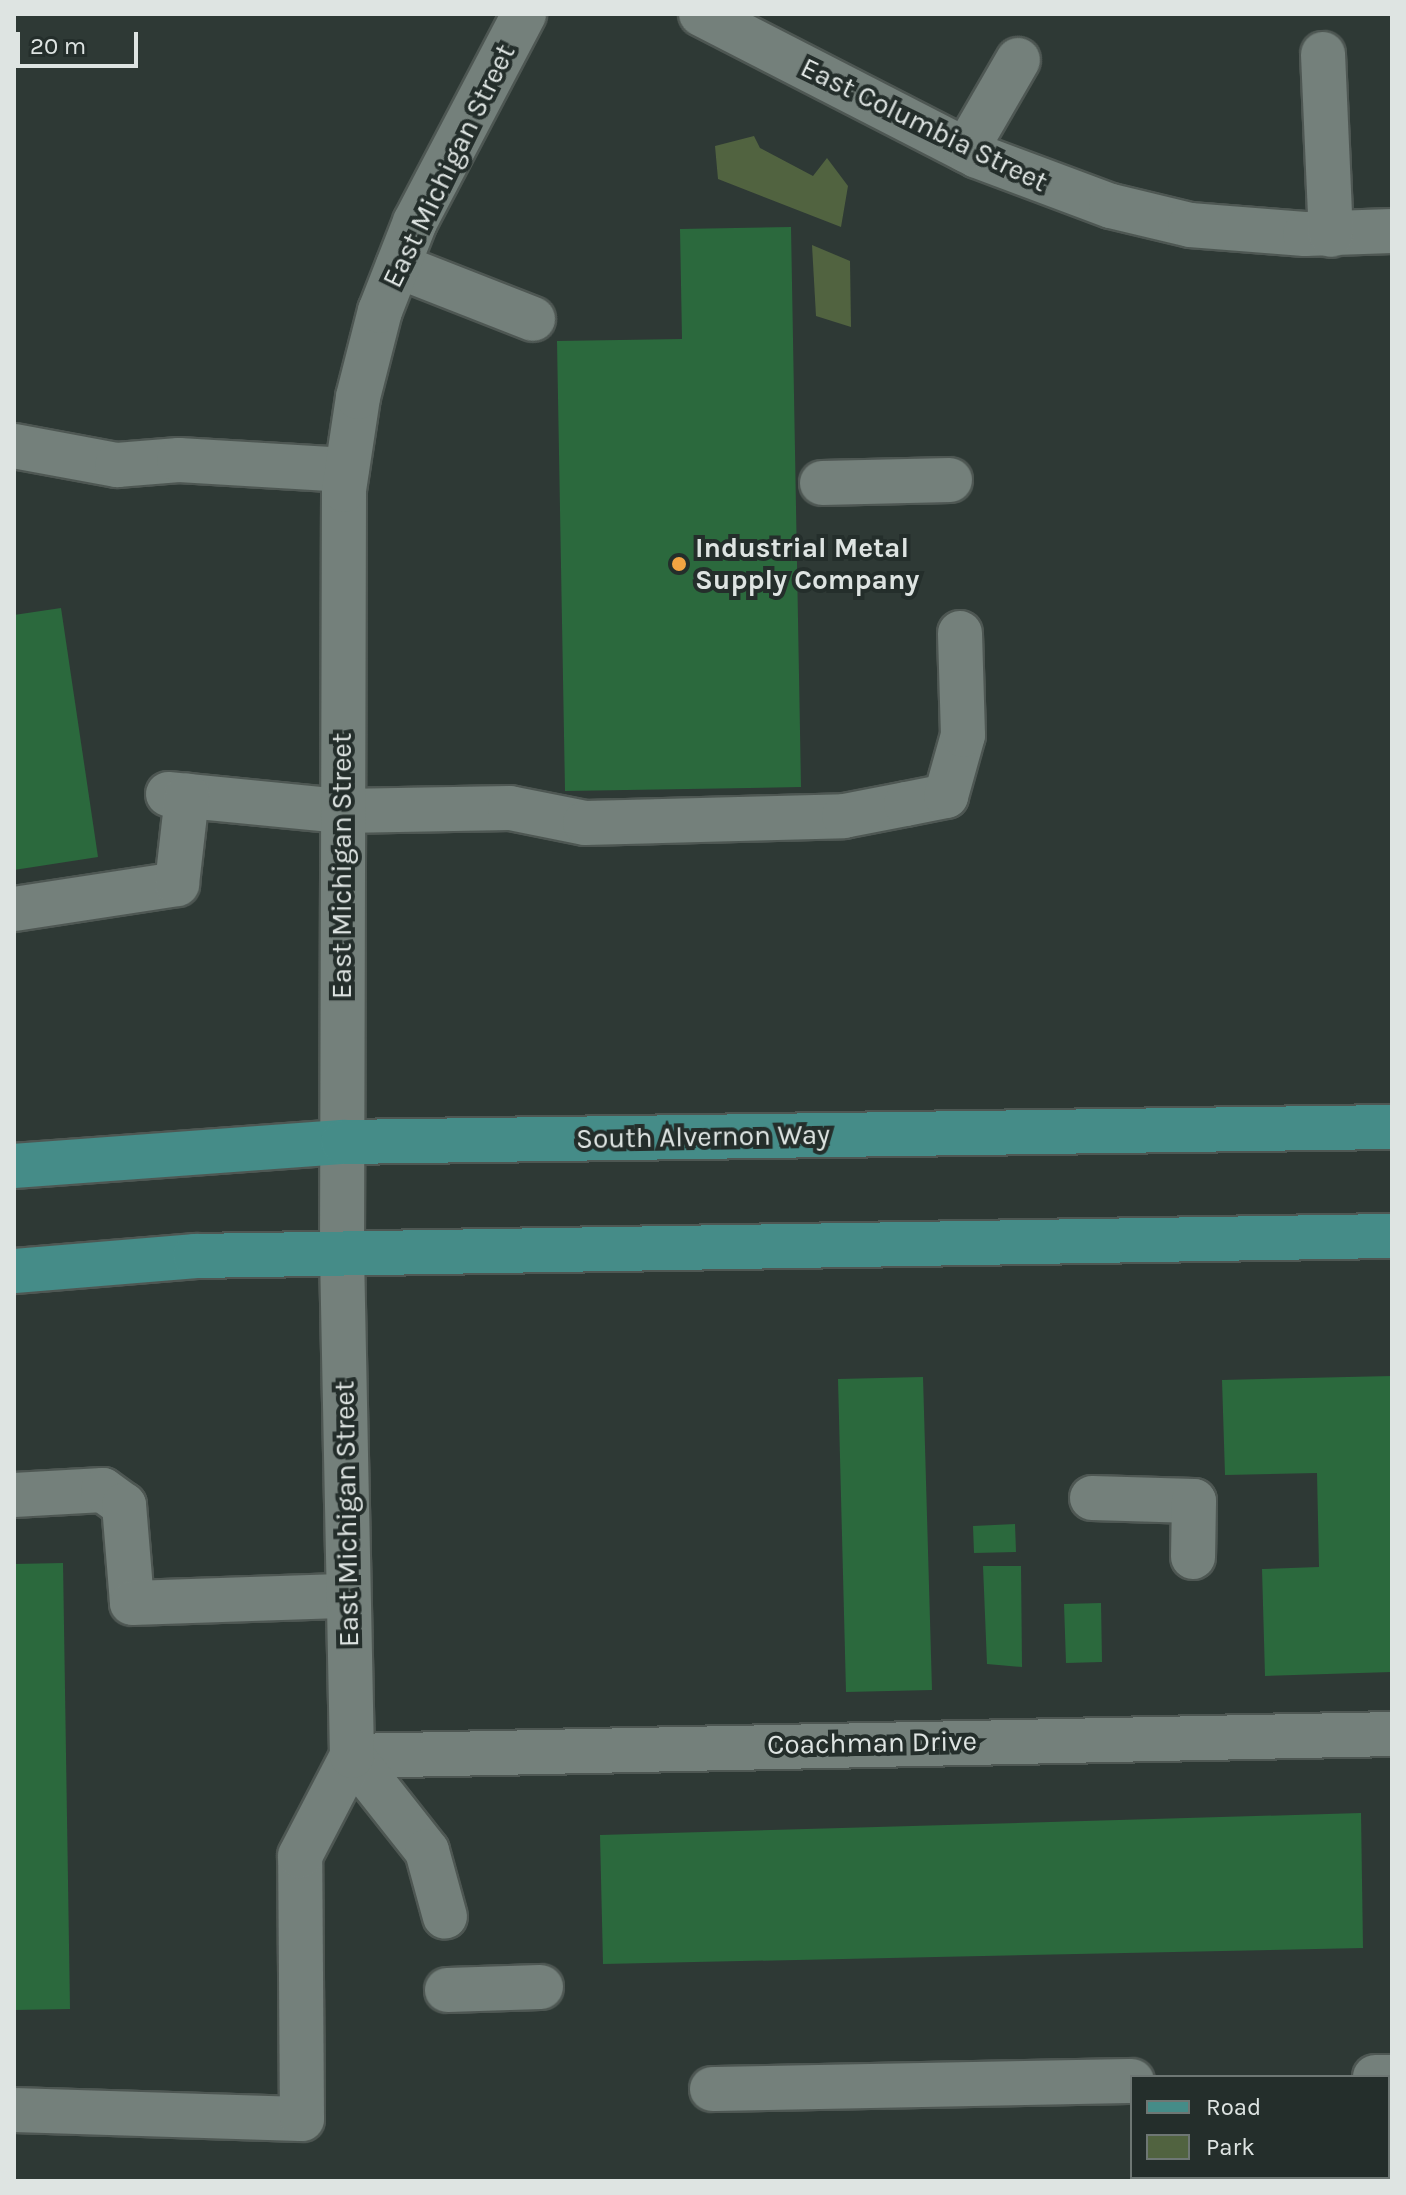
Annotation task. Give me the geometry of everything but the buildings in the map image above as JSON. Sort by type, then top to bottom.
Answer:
[{"type":"main road","name":"South Alvernon Way","points":[[14,1166],[343,1142],[1392,1127]]},
{"type":"main road","points":[[14,1271],[195,1256],[1392,1236]]},
{"type":"street","name":"East Michigan Street","points":[[352,1756],[342,1253],[341,581],[347,470],[358,397],[398,266],[524,14]]},
{"type":"street","name":"East Columbia Street","points":[[701,14],[966,150],[1044,185],[1177,222],[1331,235],[1392,231]]},
{"type":"street","points":[[1323,54],[1331,235]]},
{"type":"street","points":[[966,150],[1018,60]]},
{"type":"street","points":[[398,266],[533,319]]},
{"type":"street","points":[[14,446],[117,465],[179,460],[347,470]]},
{"type":"street","points":[[822,483],[950,480]]},
{"type":"street","points":[[14,909],[177,884],[178,795],[342,811],[510,808],[585,823],[844,816],[946,796],[963,735],[960,633]]},
{"type":"street","points":[[14,1495],[103,1490],[124,1505],[132,1603],[348,1596]]},
{"type":"street","points":[[1092,1498],[1194,1501],[1193,1557]]},
{"type":"street","name":"Coachman Drive","points":[[352,1756],[1392,1734]]},
{"type":"street","points":[[14,2110],[302,2119],[300,1856],[352,1756],[427,1851],[445,1917]]},
{"type":"street","points":[[447,1990],[541,1987]]},
{"type":"street","points":[[712,2089],[1130,2081]]},
{"type":"green space","points":[[754,136],[760,148],[813,176],[827,158],[848,186],[841,227],[718,179],[715,146]]},
{"type":"green space","points":[[812,245],[850,261],[851,327],[816,316]]},
{"type":"place","name":"Industrial Metal Supply Company","points":[[679,564]]}]
